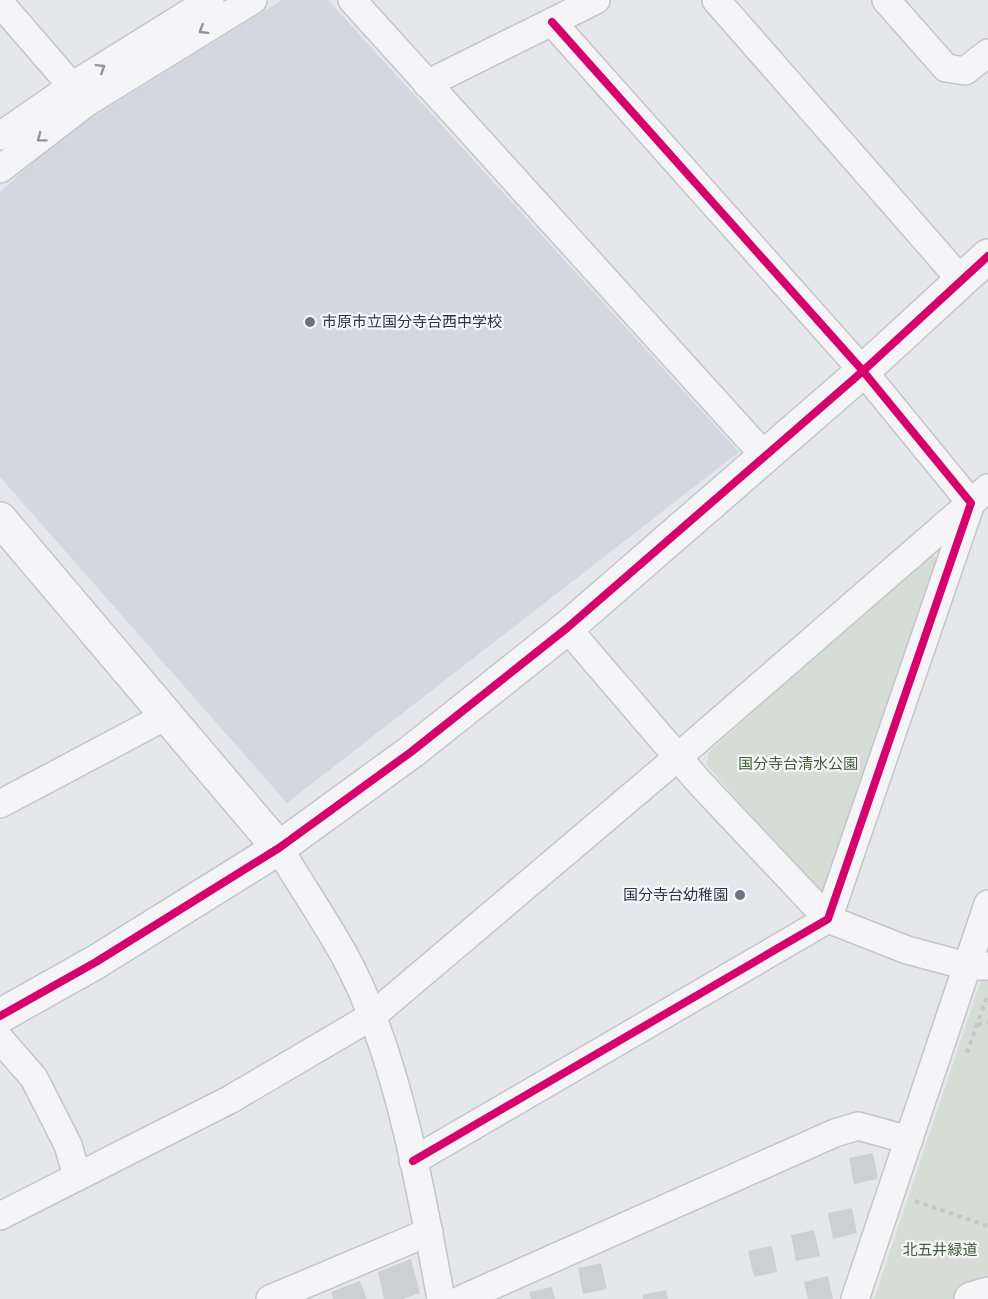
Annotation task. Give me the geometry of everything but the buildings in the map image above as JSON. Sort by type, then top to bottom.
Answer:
[{"type":"street","points":[[0,169],[79,94],[210,0]]},
{"type":"street","points":[[0,136],[253,0]]},
{"type":"street","points":[[352,0],[764,455]]},
{"type":"street","points":[[427,84],[596,0]]},
{"type":"street","points":[[716,0],[961,280]]},
{"type":"street","points":[[886,0],[946,68],[965,71],[988,53]]},
{"type":"street","points":[[0,3],[79,94]]},
{"type":"street","points":[[552,22],[863,371],[979,496]]},
{"type":"street","points":[[0,1016],[96,962],[279,848],[411,752],[567,628],[863,371],[988,256]]},
{"type":"street","points":[[0,1216],[231,1099],[372,1017],[678,757],[979,496]]},
{"type":"street","points":[[413,1161],[828,919],[979,496]]},
{"type":"street","points":[[0,519],[279,848],[354,973],[387,1060],[413,1161],[441,1299]]},
{"type":"street","points":[[567,628],[678,757],[828,919],[907,950],[977,966]]},
{"type":"street","points":[[0,804],[166,716]]},
{"type":"street","points":[[855,1299],[909,1140],[977,966],[988,904]]},
{"type":"street","points":[[0,1039],[34,1078],[68,1145],[77,1176]]},
{"type":"street","points":[[462,1299],[835,1133],[858,1126],[909,1140]]},
{"type":"street","points":[[270,1299],[429,1232]]},
{"type":"street","points":[[971,1299],[988,1294]]},
{"type":"path","points":[[978,1025],[988,1022]]},
{"type":"path","points":[[912,1200],[988,1226]]},
{"type":"shaded area","name":"市原市立国分寺台西中学校","points":[[282,0],[328,0],[739,452],[287,803],[0,477],[0,192],[64,135]]},
{"type":"green space","name":"国分寺台清水公園","points":[[926,552],[940,559],[829,890],[818,892],[706,764],[709,752]]},
{"type":"green space","name":"北五井緑道","points":[[988,960],[988,1299],[874,1299]]},
{"type":"cycle path","points":[[413,1161],[828,919],[971,503],[863,371],[552,22]]},
{"type":"cycle path","points":[[0,1016],[96,962],[279,848],[411,752],[567,628],[863,371],[988,256]]},
{"type":"place","name":"市原市立国分寺台西中学校","points":[[310,322]]},
{"type":"place","name":"国分寺台幼稚園","points":[[740,895]]}]
